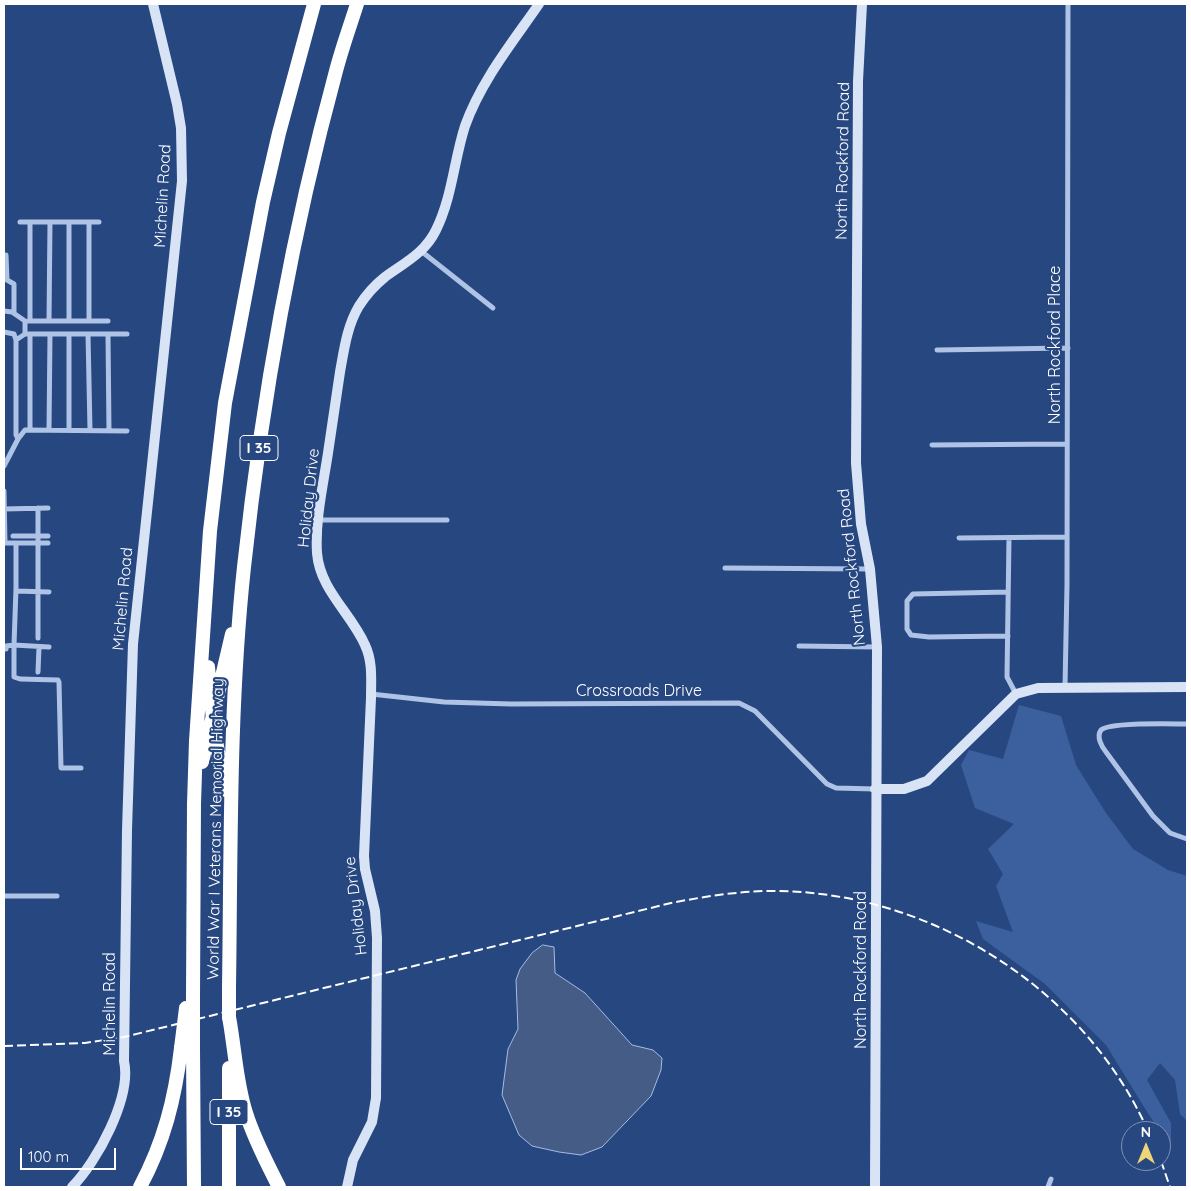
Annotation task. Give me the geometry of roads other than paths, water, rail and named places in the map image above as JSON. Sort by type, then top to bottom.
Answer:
[{"type":"highway","name":"World War I Veterans Memorial Highway","points":[[194,1187],[187,1048],[193,977],[196,741],[210,532],[225,403],[233,353],[263,202],[314,4]]},
{"type":"highway","name":"World War I Veterans Memorial Highway","points":[[229,1187],[231,1037],[229,1017],[230,814],[233,729],[244,569],[268,392],[295,245],[322,124],[357,4]]},
{"type":"highway","points":[[194,804],[244,569]]},
{"type":"highway","points":[[207,584],[207,646],[213,716],[230,814]]},
{"type":"highway","points":[[231,1037],[246,1113],[257,1142],[279,1187]]},
{"type":"highway","points":[[140,1187],[154,1161],[167,1124],[178,1073],[187,1048]]},
{"type":"street","name":"Michelin Road","points":[[72,1187],[96,1156],[113,1121],[122,1091],[125,1067],[127,830],[133,644],[182,182],[181,128],[153,4]]},
{"type":"street","name":"Holiday Drive","points":[[347,1187],[350,1167],[369,1131],[376,1102],[377,938],[375,912],[365,869],[364,856],[371,694],[369,657],[365,644],[333,597],[321,570],[317,555],[318,520],[342,365],[348,330],[359,306],[376,285],[421,251],[439,224],[465,128],[480,92],[496,65],[539,4]]},
{"type":"street","name":"North Rockford Road","points":[[862,4],[858,81],[856,463],[861,524],[870,569],[876,647],[877,1010],[875,1187]]},
{"type":"street","name":"North Rockford Place","points":[[1065,687],[1068,348],[1068,4]]},
{"type":"street","points":[[20,222],[99,222]]},
{"type":"street","points":[[30,222],[28,321],[30,430]]},
{"type":"street","points":[[49,321],[50,222]]},
{"type":"street","points":[[69,222],[69,320]]},
{"type":"street","points":[[89,222],[89,321]]},
{"type":"street","points":[[421,251],[494,308]]},
{"type":"street","points":[[6,255],[7,280],[14,284],[14,314]]},
{"type":"street","points":[[4,311],[12,312],[28,321],[108,321]]},
{"type":"street","points":[[4,332],[14,334],[16,340],[16,435],[18,439]]},
{"type":"street","points":[[16,340],[28,334],[127,334]]},
{"type":"street","points":[[49,430],[50,334]]},
{"type":"street","points":[[69,334],[69,430]]},
{"type":"street","points":[[88,334],[90,430]]},
{"type":"street","points":[[108,334],[110,430]]},
{"type":"street","points":[[937,350],[1068,348]]},
{"type":"street","points":[[4,466],[18,439],[25,430],[127,430]]},
{"type":"street","points":[[932,445],[1067,444]]},
{"type":"street","points":[[4,491],[5,543],[48,543]]},
{"type":"street","points":[[38,508],[38,638]]},
{"type":"street","points":[[4,509],[48,508]]},
{"type":"street","points":[[318,520],[447,520]]},
{"type":"street","points":[[13,536],[48,536]]},
{"type":"street","points":[[959,538],[1066,537]]},
{"type":"street","points":[[1009,538],[1008,677],[1016,694]]},
{"type":"street","points":[[16,544],[14,677],[20,679],[58,680],[61,768],[81,768]]},
{"type":"street","points":[[725,568],[870,569]]},
{"type":"street","points":[[16,591],[49,592]]},
{"type":"street","points":[[1008,592],[913,594],[907,601],[907,629],[912,635],[929,637],[1008,636]]},
{"type":"street","points":[[4,649],[6,649],[6,646],[14,645],[49,647]]},
{"type":"street","points":[[38,672],[39,646]]},
{"type":"street","points":[[800,646],[876,647]]},
{"type":"street","points":[[875,789],[904,789],[927,781],[1016,694],[1038,688],[1187,687]]},
{"type":"street","name":"Crossroads Drive","points":[[371,694],[444,702],[481,703],[739,703],[755,711],[827,784],[836,788],[875,789]]},
{"type":"street","points":[[1187,724],[1118,725],[1104,728],[1099,736],[1106,752],[1153,816],[1170,832],[1187,839]]},
{"type":"street","points":[[4,896],[57,896]]},
{"type":"street","points":[[1048,1187],[1051,1179]]},
{"type":"railway","points":[[4,1046],[85,1043],[124,1037],[671,903],[729,894],[765,891],[824,894],[883,907],[939,927],[992,955],[1040,990],[1083,1031],[1119,1079],[1142,1121]]},
{"type":"railway","points":[[1164,1171],[1170,1187]]}]
